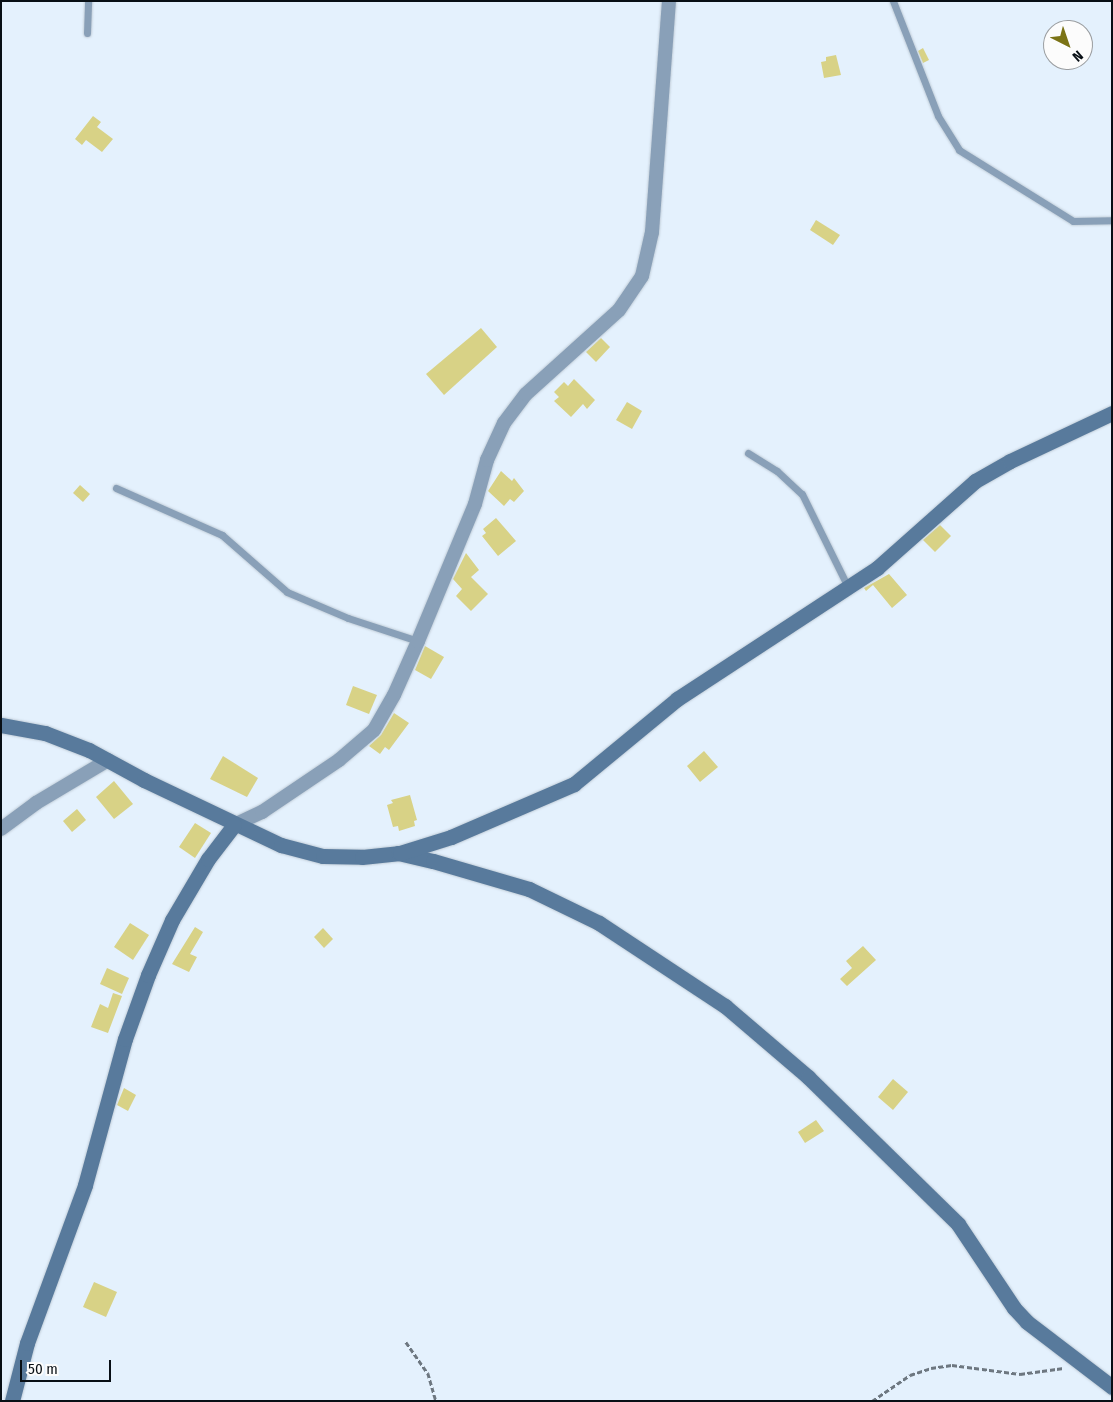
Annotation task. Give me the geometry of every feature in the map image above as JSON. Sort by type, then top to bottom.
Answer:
[{"type":"street","points":[[12,1401],[27,1343],[85,1185],[125,1039],[148,975],[172,920],[208,859],[234,825],[262,812],[339,760],[374,730],[394,695],[418,641],[462,529],[475,504],[487,460],[504,423],[526,394],[619,310],[642,276],[652,232],[669,1]]},
{"type":"street","points":[[1,725],[45,733],[108,760],[234,825],[281,846],[323,856],[362,857],[398,853],[451,837],[574,784],[677,699],[849,588],[950,501],[990,471],[1112,413]]},
{"type":"street","points":[[1,829],[36,803],[108,760]]},
{"type":"street","points":[[398,853],[529,889],[555,900],[654,956],[725,1006],[844,1111],[958,1224],[1014,1308],[1027,1322],[1112,1386]]},
{"type":"lane","points":[[87,33],[88,1]]},
{"type":"lane","points":[[893,1],[945,132],[959,150],[1073,221],[1112,220]]},
{"type":"lane","points":[[748,453],[777,471],[802,494],[849,588]]},
{"type":"lane","points":[[116,488],[222,535],[286,592],[348,618],[418,641]]},
{"type":"path","points":[[406,1342],[428,1373],[436,1401]]},
{"type":"path","points":[[872,1401],[910,1375],[938,1367],[952,1365],[1020,1374],[1086,1366]]},
{"type":"building","points":[[923,48],[929,60],[923,63],[918,51]]},
{"type":"building","points":[[836,55],[841,75],[824,78],[821,62],[826,61],[826,57]]},
{"type":"building","points":[[93,116],[101,122],[97,127],[113,139],[102,152],[86,140],[82,145],[75,139]]},
{"type":"building","points":[[816,220],[840,235],[833,245],[810,230]]},
{"type":"building","points":[[481,328],[497,347],[444,395],[426,374]]},
{"type":"building","points":[[601,338],[610,347],[596,362],[586,352]]},
{"type":"building","points":[[574,379],[595,400],[587,409],[583,404],[571,417],[554,401],[559,397],[554,392],[564,382],[568,386]]},
{"type":"building","points":[[627,402],[642,411],[632,429],[616,420]]},
{"type":"building","points":[[501,471],[512,481],[514,478],[524,491],[514,502],[510,499],[504,506],[488,491]]},
{"type":"building","points":[[80,485],[90,494],[83,502],[73,493]]},
{"type":"building","points":[[496,518],[516,541],[498,556],[482,536],[486,533],[483,529]]},
{"type":"building","points":[[940,525],[951,536],[935,552],[923,540]]},
{"type":"building","points":[[466,553],[479,570],[471,577],[488,594],[471,611],[456,596],[462,589],[453,579]]},
{"type":"building","points":[[889,574],[907,595],[892,608],[873,585],[866,591],[864,588]]},
{"type":"building","points":[[425,646],[444,657],[431,679],[415,670]]},
{"type":"building","points":[[353,686],[377,695],[369,714],[346,705]]},
{"type":"building","points":[[394,713],[409,723],[389,750],[385,747],[380,754],[369,746],[381,735]]},
{"type":"building","points":[[704,751],[718,767],[700,782],[687,766]]},
{"type":"building","points":[[223,756],[258,778],[247,797],[210,779]]},
{"type":"building","points":[[114,781],[133,804],[114,819],[96,797]]},
{"type":"building","points":[[410,795],[417,820],[414,821],[415,826],[399,831],[398,826],[393,827],[387,805],[393,803],[391,800]]},
{"type":"building","points":[[77,809],[86,820],[72,832],[63,821]]},
{"type":"building","points":[[195,823],[211,833],[195,858],[179,847]]},
{"type":"building","points":[[130,923],[149,935],[133,960],[114,947]]},
{"type":"building","points":[[195,927],[203,932],[190,954],[197,957],[189,972],[172,964]]},
{"type":"building","points":[[323,928],[333,939],[324,948],[314,937]]},
{"type":"building","points":[[863,946],[876,960],[847,986],[840,979],[852,968],[846,961]]},
{"type":"building","points":[[107,968],[129,978],[122,994],[100,984]]},
{"type":"building","points":[[113,993],[122,996],[108,1033],[91,1027],[100,1004],[108,1008]]},
{"type":"building","points":[[893,1079],[908,1092],[893,1110],[878,1097]]},
{"type":"building","points":[[124,1088],[136,1095],[128,1111],[117,1105]]},
{"type":"building","points":[[816,1120],[824,1131],[805,1143],[798,1132]]},
{"type":"building","points":[[94,1282],[117,1292],[106,1317],[83,1307]]}]
